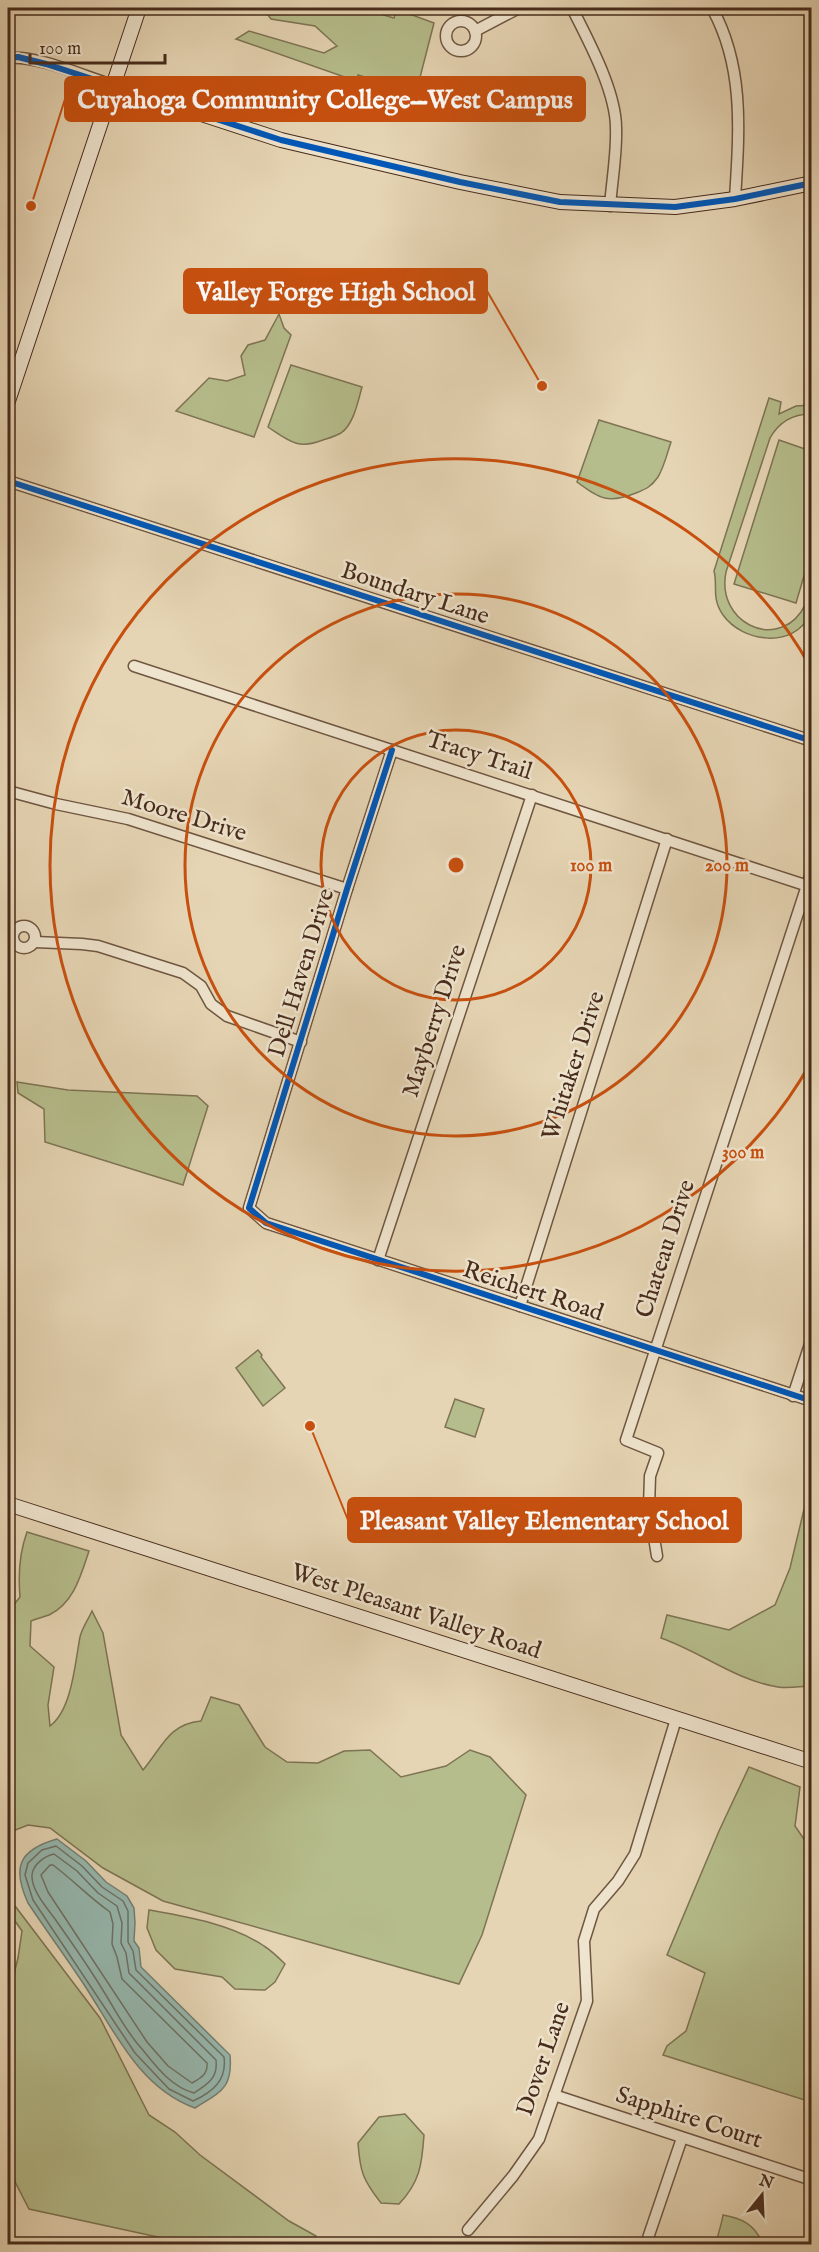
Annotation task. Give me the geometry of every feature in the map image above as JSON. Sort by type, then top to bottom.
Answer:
[{"type":"main road","points":[[8,401],[138,8]]},
{"type":"main road","points":[[113,85],[281,140],[493,189],[560,202],[610,206],[675,207],[735,199],[812,183]]},
{"type":"main road","name":"West Pleasant Valley Road","points":[[8,1504],[812,1762]]},
{"type":"street","points":[[475,31],[519,8]]},
{"type":"street","points":[[572,8],[591,45],[609,91],[616,126],[610,206]]},
{"type":"street","points":[[712,8],[728,46],[737,84],[739,128],[735,199]]},
{"type":"street","points":[[8,58],[18,57],[46,64],[113,85]]},
{"type":"street","name":"Boundary Lane","points":[[8,481],[812,741]]},
{"type":"street","name":"Tracy Trail","points":[[134,666],[809,886]]},
{"type":"street","name":"Dell Haven Drive","points":[[249,1208],[392,750]]},
{"type":"street","name":"Moore Drive","points":[[8,791],[128,819],[347,889]]},
{"type":"street","name":"Mayberry Drive","points":[[378,1260],[532,795]]},
{"type":"street","name":"Whitaker Drive","points":[[520,1306],[668,839]]},
{"type":"street","name":"Chateau Drive","points":[[657,1556],[649,1507],[650,1476],[658,1453],[626,1440],[809,886],[812,870]]},
{"type":"street","points":[[35,942],[98,946],[183,973],[201,986],[212,1004],[227,1016],[301,1042]]},
{"type":"street","name":"Reichert Road","points":[[249,1208],[266,1223],[812,1401]]},
{"type":"street","points":[[793,1396],[812,1338]]},
{"type":"street","name":"Dover Lane","points":[[468,2230],[513,2176],[539,2139],[587,2001],[584,1941],[594,1909],[618,1881],[635,1854],[676,1719]]},
{"type":"street","name":"Sapphire Court","points":[[554,2095],[812,2180]]},
{"type":"street","points":[[648,2238],[682,2138]]},
{"type":"green space","points":[[263,8],[360,8],[394,18],[396,9],[434,23],[416,93],[358,75],[356,81],[236,39],[249,31],[324,53],[337,46],[315,26],[271,19]]},
{"type":"green space","points":[[279,314],[284,328],[291,335],[254,437],[176,411],[209,378],[227,381],[245,375],[241,356],[248,345],[265,340]]},
{"type":"green space","points":[[291,365],[362,387],[352,418],[341,433],[314,443],[300,444],[288,440],[268,427]]},
{"type":"green space","points":[[769,398],[781,402],[779,414],[796,406],[811,405],[811,414],[787,420],[770,438],[726,572],[725,590],[730,605],[738,617],[750,625],[763,629],[776,629],[790,623],[803,609],[811,586],[812,601],[811,611],[802,625],[792,633],[768,638],[742,631],[723,615],[717,603],[714,571]]},
{"type":"green space","points":[[599,420],[671,442],[664,465],[651,485],[626,496],[611,499],[598,496],[577,482]]},
{"type":"green space","points":[[779,440],[811,451],[811,552],[796,603],[734,584]]},
{"type":"green space","points":[[17,1082],[68,1090],[197,1096],[208,1106],[183,1185],[45,1142],[44,1109],[18,1093]]},
{"type":"green space","points":[[258,1350],[285,1388],[263,1406],[236,1368]]},
{"type":"green space","points":[[455,1399],[484,1409],[475,1437],[445,1427]]},
{"type":"green space","points":[[811,1480],[811,1686],[782,1688],[762,1683],[661,1638],[667,1615],[729,1630],[775,1605],[790,1568]]},
{"type":"green space","points":[[27,1532],[89,1551],[71,1596],[58,1610],[31,1621],[30,1646],[54,1667],[48,1705],[50,1726],[57,1719],[68,1698],[81,1634],[92,1611],[103,1633],[121,1735],[143,1770],[173,1732],[190,1723],[201,1721],[211,1697],[239,1705],[265,1747],[287,1762],[318,1763],[344,1751],[370,1750],[401,1777],[446,1766],[470,1750],[490,1757],[526,1795],[482,1935],[459,1984],[163,1901],[103,1868],[50,1828],[28,1825],[8,1833],[8,1612],[20,1597],[20,1564]]},
{"type":"green space","points":[[749,1767],[800,1787],[795,1826],[812,1851],[811,2102],[663,2055],[667,2046],[686,2031],[705,1973],[667,1955],[719,1831]]},
{"type":"green space","points":[[9,1898],[100,2018],[149,2115],[175,2132],[200,2155],[289,2221],[316,2236],[315,2244],[190,2244],[29,2209],[8,2168],[8,1997],[22,1931],[8,1911]]},
{"type":"green space","points":[[149,1910],[209,1922],[238,1932],[267,1948],[285,1964],[275,1982],[265,1990],[235,1989],[222,1977],[175,1969],[156,1950],[147,1928]]},
{"type":"green space","points":[[405,2114],[424,2135],[419,2172],[399,2204],[381,2203],[364,2175],[358,2143],[379,2117]]},
{"type":"green space","points":[[723,2215],[736,2218],[751,2226],[762,2242],[759,2244],[717,2244]]},
{"type":"water","points":[[57,1839],[86,1861],[106,1882],[127,1896],[134,1908],[134,1941],[139,1948],[141,1967],[230,2055],[227,2082],[218,2093],[195,2108],[175,2099],[143,2072],[117,2038],[83,1983],[28,1903],[20,1880],[22,1862],[26,1855],[34,1849]]},
{"type":"cycle path","points":[[8,58],[18,57],[46,64],[281,140],[460,182],[560,202],[675,207],[735,199],[812,183]]},
{"type":"cycle path","points":[[8,481],[812,741]]},
{"type":"cycle path","points":[[392,750],[249,1208],[266,1223],[812,1401]]},
{"type":"place","name":"Cuyahoga Community College—West Campus","points":[[31,206]]},
{"type":"place","name":"Valley Forge High School","points":[[542,386]]},
{"type":"place","name":"Pleasant Valley Elementary School","points":[[310,1426]]}]
